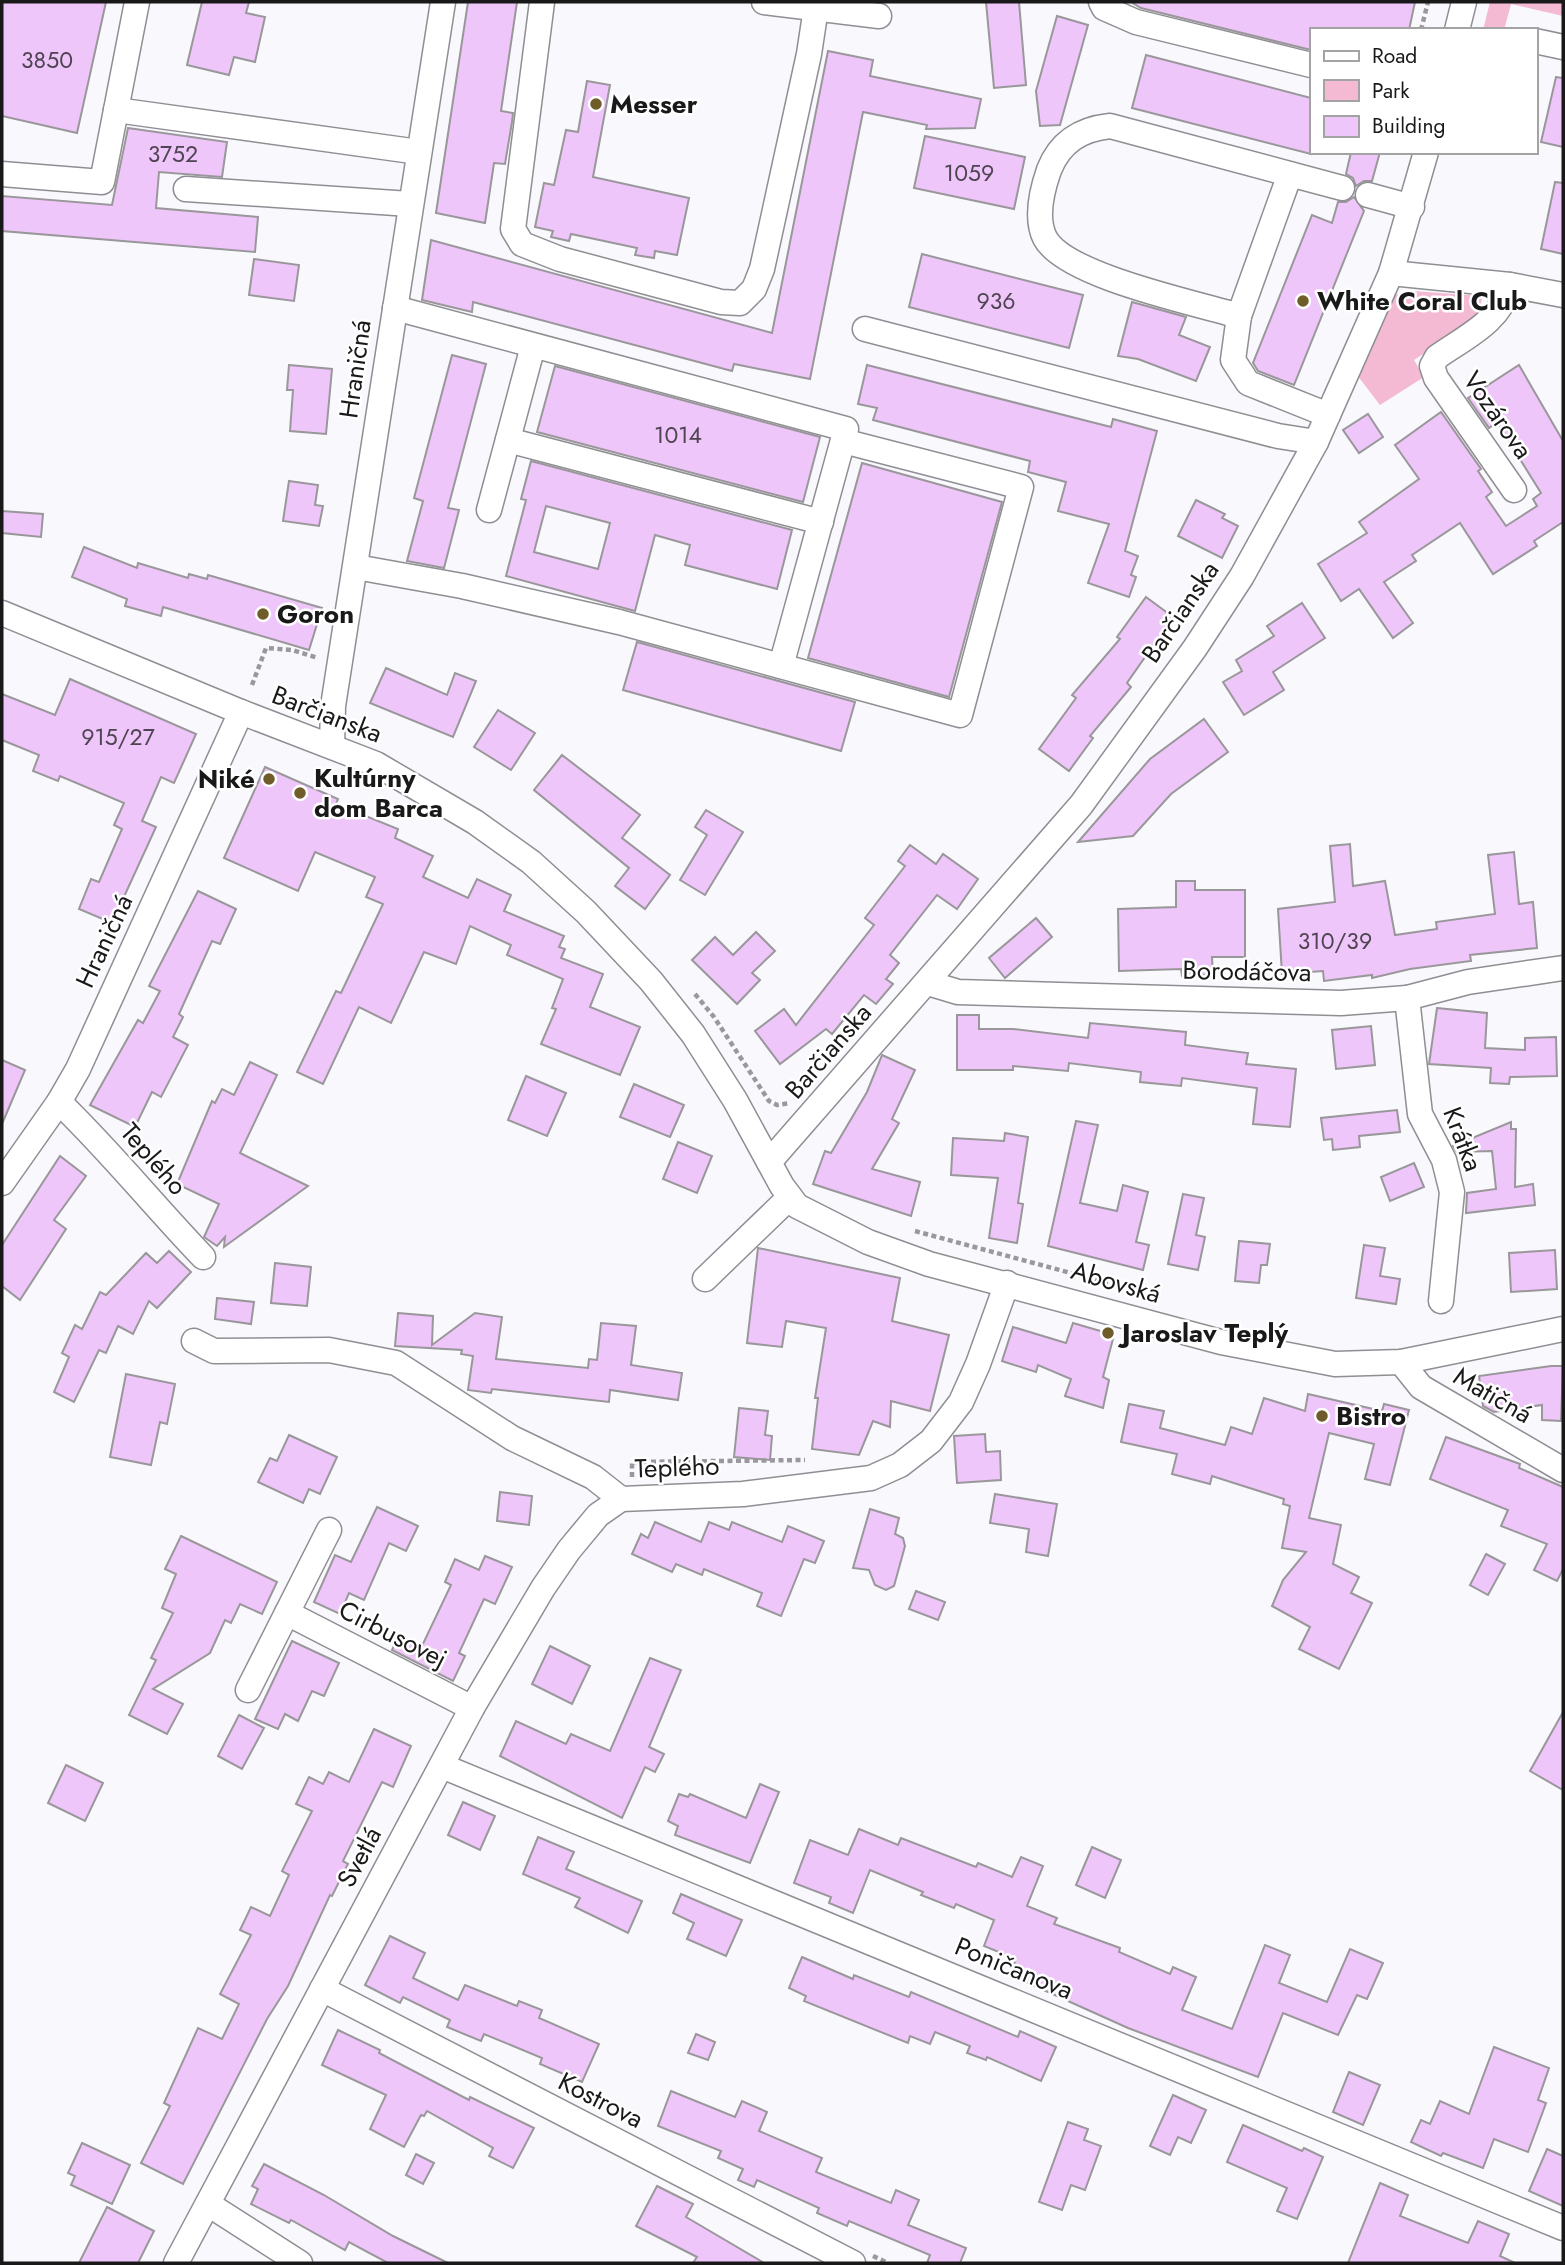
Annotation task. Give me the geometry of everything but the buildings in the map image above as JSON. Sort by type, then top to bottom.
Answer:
[{"type":"street","points":[[2,174],[102,182],[137,2]]},
{"type":"street","name":"Hraničná","points":[[332,746],[333,706],[443,2]]},
{"type":"street","points":[[542,2],[513,229],[522,244],[573,263],[721,302],[740,303],[754,289],[762,269],[809,54],[816,8]]},
{"type":"street","points":[[764,2],[878,16]]},
{"type":"street","points":[[1101,2],[1104,8],[1136,22],[1310,65]]},
{"type":"street","points":[[1458,28],[1464,2]]},
{"type":"street","points":[[1537,41],[1563,47]]},
{"type":"street","points":[[116,110],[419,152]]},
{"type":"street","points":[[1239,316],[1085,270],[1059,256],[1044,237],[1040,206],[1050,169],[1065,144],[1088,129],[1110,126],[1342,188]]},
{"type":"street","name":"Barčianska","points":[[2,613],[241,712],[376,764],[475,822],[531,862],[586,912],[651,981],[693,1034],[769,1162],[928,983],[1081,804],[1195,648],[1275,521],[1316,442],[1391,273],[1425,154]]},
{"type":"street","points":[[1290,174],[1239,316],[1233,360],[1248,383],[1328,415]]},
{"type":"street","points":[[186,189],[410,204]]},
{"type":"street","points":[[1368,195],[1412,207]]},
{"type":"street","points":[[1391,273],[1510,285],[1563,295]]},
{"type":"street","name":"Vozárova","points":[[1510,285],[1505,304],[1494,317],[1437,357],[1432,366],[1436,378],[1514,490]]},
{"type":"street","points":[[394,308],[846,429],[781,666]]},
{"type":"street","points":[[865,329],[1278,436],[1316,442]]},
{"type":"street","points":[[489,510],[533,346]]},
{"type":"street","points":[[508,440],[821,522]]},
{"type":"street","points":[[356,567],[462,586],[619,622],[960,715],[1021,487],[843,440]]},
{"type":"street","name":"Hraničná","points":[[2,1183],[59,1102],[89,1044],[241,712]]},
{"type":"street","name":"Borodáčova","points":[[928,983],[958,992],[1268,1003],[1407,998],[1468,982],[1563,968]]},
{"type":"street","name":"Krátka","points":[[1407,998],[1420,1114],[1444,1160],[1452,1192],[1441,1301]]},
{"type":"street","name":"Teplého","points":[[59,1102],[103,1145],[144,1195],[202,1257]]},
{"type":"street","name":"Abovská","points":[[769,1162],[797,1206],[868,1241],[929,1264],[1276,1355],[1335,1364],[1401,1362],[1563,1329]]},
{"type":"street","points":[[705,1279],[790,1198]]},
{"type":"street","name":"Teplého","points":[[194,1341],[214,1351],[329,1350],[396,1363],[512,1438],[593,1477],[627,1498],[755,1493],[871,1478],[900,1465],[931,1441],[961,1402],[978,1364],[1007,1283]]},
{"type":"street","name":"Matičná","points":[[1401,1362],[1420,1387],[1563,1470]]},
{"type":"street","name":"Svetlá","points":[[176,2263],[472,1708],[543,1588],[569,1550],[598,1516],[627,1498]]},
{"type":"street","points":[[248,1690],[329,1530]]},
{"type":"street","name":"Cirbusovej","points":[[287,1613],[472,1708]]},
{"type":"street","name":"Poničanova","points":[[442,1766],[1563,2228]]},
{"type":"street","name":"Kostrova","points":[[322,1989],[853,2263]]},
{"type":"street","points":[[208,2204],[300,2263]]},
{"type":"path","points":[[1422,28],[1428,2]]},
{"type":"path","points":[[252,685],[266,648],[307,654]]},
{"type":"path","points":[[691,990],[714,1017],[769,1101],[777,1105],[789,1104],[799,1096]]},
{"type":"path","points":[[907,1228],[1093,1279]]},
{"type":"path","points":[[627,1498],[632,1462],[812,1460]]},
{"type":"green space","points":[[1490,2],[1563,2],[1563,16],[1511,4],[1505,28],[1484,28]]},
{"type":"green space","points":[[1413,291],[1482,296],[1479,318],[1414,360],[1424,377],[1380,405],[1357,375],[1394,295]]},
{"type":"place","name":"Messer","points":[[596,104]]},
{"type":"place","name":"White Coral Club","points":[[1303,301]]},
{"type":"place","name":"Goron","points":[[263,614]]},
{"type":"place","name":"Niké","points":[[269,779]]},
{"type":"place","name":"Kultúrny dom Barca","points":[[300,793]]},
{"type":"place","name":"Jaroslav Teplý","points":[[1108,1333]]},
{"type":"place","name":"Bistro","points":[[1322,1416]]}]
